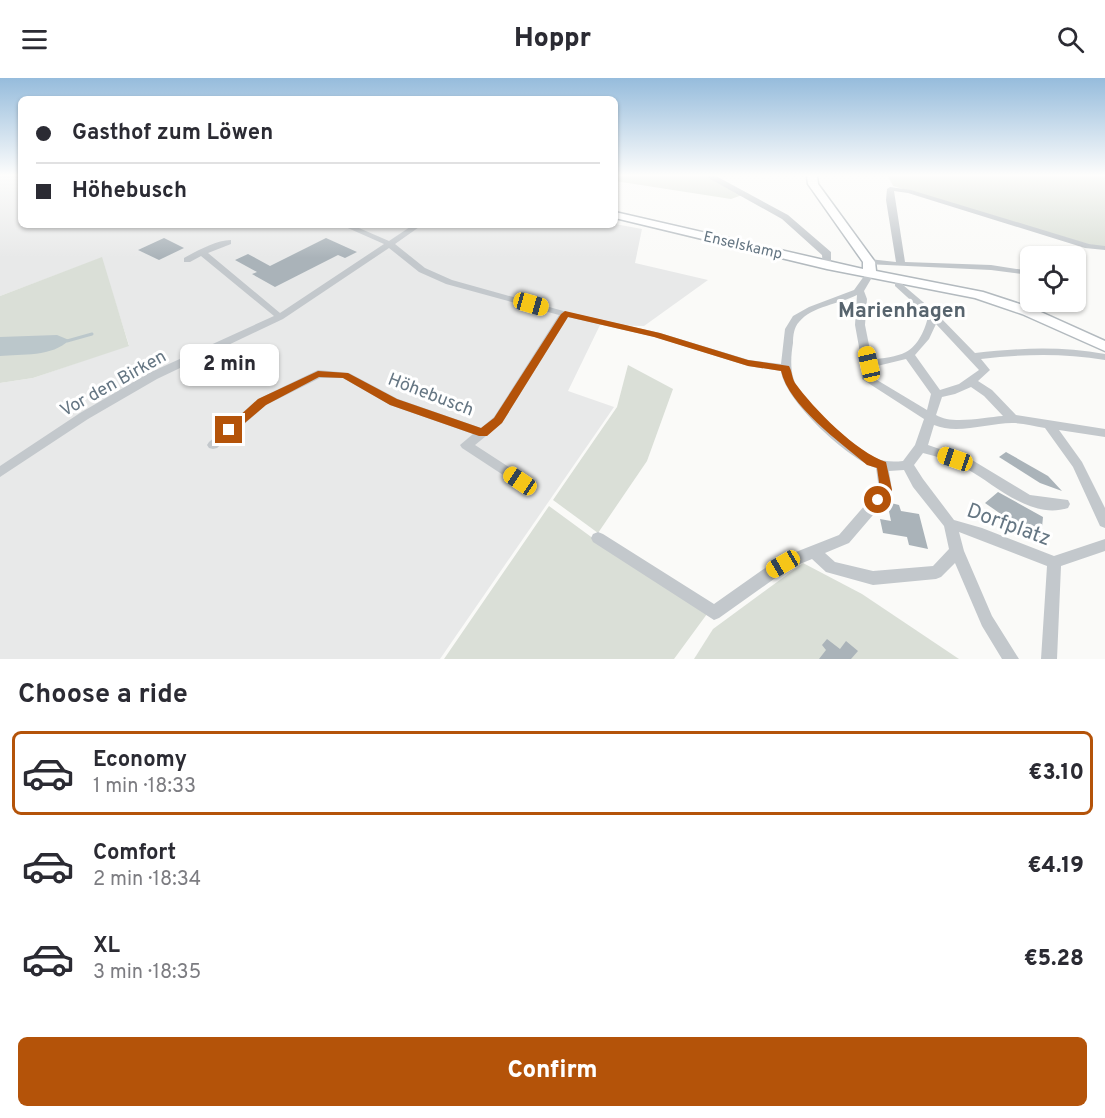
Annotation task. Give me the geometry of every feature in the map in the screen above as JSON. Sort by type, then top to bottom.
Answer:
[{"type":"main road","points":[[826,203],[869,268]]},
{"type":"main road","name":"Enselskamp","points":[[618,216],[828,264],[869,268],[899,280],[1003,302],[1105,346]]},
{"type":"street","points":[[759,203],[785,217],[827,254],[828,264]]},
{"type":"street","points":[[891,203],[902,264]]},
{"type":"street","points":[[948,203],[1088,246],[1105,248]]},
{"type":"street","points":[[352,228],[390,244],[422,270],[449,282],[565,314],[657,335],[748,363],[786,368]]},
{"type":"street","name":"Vor den Birken","points":[[0,472],[84,416],[143,382],[280,317],[414,228]]},
{"type":"street","points":[[188,260],[228,242]]},
{"type":"street","points":[[202,252],[280,317]]},
{"type":"street","points":[[937,394],[921,447],[908,465],[882,465],[871,461],[819,418],[789,382],[786,368],[791,325],[804,314],[860,291],[869,268],[902,264],[936,268],[1020,271]]},
{"type":"street","points":[[899,280],[899,286],[933,315],[985,370],[971,382],[951,393],[937,394]]},
{"type":"street","points":[[860,291],[863,297],[860,324],[869,364],[867,379],[929,418],[949,424],[1013,419],[1105,433]]},
{"type":"street","name":"Höhebusch","points":[[520,481],[466,445],[498,420],[565,314]]},
{"type":"street","points":[[869,364],[909,355],[921,345],[932,327],[933,315]]},
{"type":"street","points":[[973,357],[1027,349],[1069,350],[1105,357]]},
{"type":"street","points":[[909,355],[937,394]]},
{"type":"street","name":"Höhebusch","points":[[213,445],[262,402],[318,374],[345,375],[394,402],[483,433]]},
{"type":"street","points":[[971,382],[988,393],[1013,419]]},
{"type":"street","points":[[1050,426],[1078,465],[1105,522]]},
{"type":"street","points":[[921,447],[972,465],[1019,498],[1048,505],[1063,504]]},
{"type":"street","points":[[598,538],[714,613],[764,575],[844,538],[886,490],[882,465]]},
{"type":"street","name":"Dorfplatz","points":[[908,465],[918,483],[950,524],[957,551],[987,621],[1011,659]]},
{"type":"street","name":"Dorfplatz","points":[[950,524],[1054,562]]},
{"type":"street","points":[[1049,659],[1054,562],[1105,545]]},
{"type":"street","points":[[814,552],[831,567],[873,578],[936,572],[957,551]]},
{"type":"shaded area","points":[[0,203],[18,203],[18,228],[618,228],[618,225],[642,229],[635,263],[708,280],[644,326],[600,325],[568,391],[614,407],[440,659],[0,659],[0,383],[33,378],[129,345],[101,258],[0,296]]},
{"type":"shaded area","points":[[950,203],[1105,203],[1105,247],[1087,244]]},
{"type":"shaded area","points":[[102,257],[129,346],[33,378],[0,383],[0,296]]},
{"type":"shaded area","points":[[57,335],[69,340],[46,352],[0,356],[0,337]]},
{"type":"shaded area","points":[[628,365],[673,389],[647,461],[598,533],[553,500],[617,407]]},
{"type":"shaded area","points":[[549,506],[594,539],[707,614],[674,659],[444,659]]},
{"type":"shaded area","points":[[803,563],[862,594],[959,659],[694,659],[713,629]]},
{"type":"building","points":[[164,238],[184,248],[159,260],[138,250]]},
{"type":"building","points":[[326,238],[357,252],[345,258],[338,255],[275,287],[252,274],[257,272],[235,260],[248,254],[270,266]]},
{"type":"building","points":[[1006,452],[1048,476],[1062,491],[1040,483],[999,457]]},
{"type":"building","points":[[998,492],[1043,517],[1041,538],[1023,530],[1023,524],[1010,517],[1008,519],[985,503]]},
{"type":"building","points":[[887,502],[899,505],[901,511],[919,514],[928,549],[909,545],[907,537],[883,533],[880,519],[891,521]]},
{"type":"building","points":[[827,639],[840,649],[846,641],[858,651],[851,659],[819,659],[826,650],[822,645]]},
{"type":"waterway","points":[[67,341],[92,334]]},
{"type":"district","name":"Marienhagen","points":[[902,310]]},
{"type":"route","points":[[229,430],[262,402],[318,374],[345,375],[394,402],[483,433],[498,420],[565,314],[657,335],[748,363],[786,368],[789,382],[819,418],[871,461],[882,465],[886,490],[878,500]]}]
